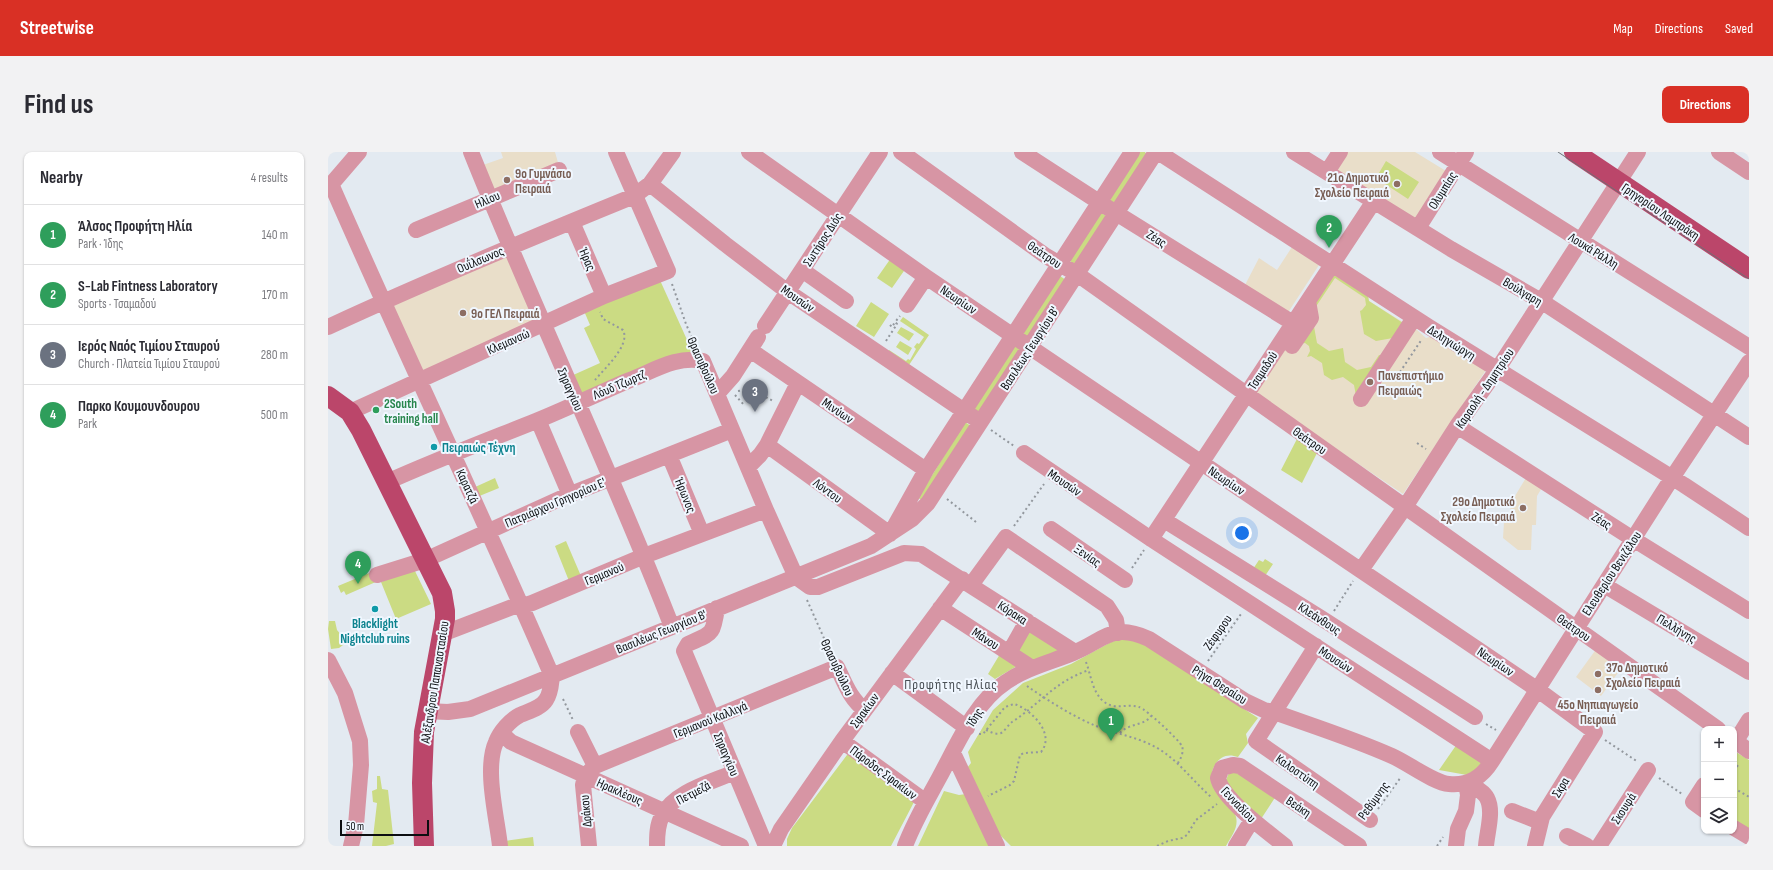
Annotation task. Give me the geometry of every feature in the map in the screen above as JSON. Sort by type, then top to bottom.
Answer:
[{"type":"main road","name":"Γρηγορίου Λαμπράκη","points":[[1574,152],[1749,269]]},
{"type":"main road","points":[[328,396],[350,412]]},
{"type":"main road","name":"Αλέξανδρου Παπαναστασίου","points":[[350,412],[361,430],[387,482],[442,594],[444,603],[445,619],[427,711],[423,747],[424,846]]},
{"type":"street","points":[[330,186],[359,152]]},
{"type":"street","name":"Σηραγγίου","points":[[471,152],[543,325],[583,399],[610,479],[644,556],[672,627]]},
{"type":"street","points":[[616,152],[668,271]]},
{"type":"street","name":"Ουΐλσωνος","points":[[328,326],[510,247],[634,196],[650,184],[673,152]]},
{"type":"street","name":"Νεωρίων","points":[[749,152],[926,277],[1538,690],[1595,732]]},
{"type":"street","name":"Σωτήρος Διός","points":[[724,393],[733,376],[880,152]]},
{"type":"street","name":"Θεάτρου","points":[[901,152],[1059,264],[1077,274],[1714,726]]},
{"type":"street","name":"Ζέας","points":[[1022,152],[1116,213],[1293,323]]},
{"type":"street","name":"Βασιλέως Γεωργίου Β'","points":[[890,534],[926,470],[1132,152]]},
{"type":"street","name":"Βασιλέως Γεωργίου Β'","points":[[427,711],[452,712],[470,710],[871,546],[919,513],[936,491],[1157,152]]},
{"type":"street","name":"Δεληγιώργη","points":[[1157,152],[1414,318],[1672,478],[1749,528]]},
{"type":"street","name":"Βούλγαρη","points":[[1294,152],[1541,301],[1749,437]]},
{"type":"street","points":[[1327,172],[1340,152]]},
{"type":"street","name":"Λουκά Ράλλη","points":[[1440,152],[1462,158],[1580,241],[1749,347]]},
{"type":"street","name":"Καραολή - Δημητρίου","points":[[1360,570],[1405,507],[1457,426],[1497,370],[1638,152]]},
{"type":"street","points":[[1718,152],[1749,172]]},
{"type":"street","name":"Ολυμπίας","points":[[1418,228],[1462,158]]},
{"type":"street","name":"Ηλίου","points":[[416,230],[559,170]]},
{"type":"street","name":"Μουσών","points":[[650,184],[788,292],[980,423]]},
{"type":"street","name":"Καρατζά","points":[[330,186],[522,606],[552,676]]},
{"type":"street","name":"Τσαμαδού","points":[[1151,539],[1374,201]]},
{"type":"street","name":"Ήρας","points":[[572,222],[610,294]]},
{"type":"street","points":[[802,270],[846,301]]},
{"type":"street","name":"Κλεμανσώ","points":[[350,412],[610,294],[668,271]]},
{"type":"street","points":[[904,310],[926,277]]},
{"type":"street","points":[[1292,346],[1311,318],[1308,301]]},
{"type":"street","points":[[1361,399],[1414,318]]},
{"type":"street","name":"Μινύων","points":[[758,338],[798,383],[926,470]]},
{"type":"street","points":[[1378,348],[1397,345]]},
{"type":"street","name":"Λόυδ Τζωρτζ","points":[[387,482],[672,363],[692,359],[702,361]]},
{"type":"street","name":"Θρασυβούλου","points":[[702,361],[724,393],[732,430],[796,577]]},
{"type":"street","name":"Ελευθερίου Βενιζέλου","points":[[1466,783],[1481,776],[1492,761],[1672,478],[1749,362]]},
{"type":"street","points":[[748,467],[760,455],[767,445],[798,383]]},
{"type":"street","points":[[538,420],[570,495]]},
{"type":"street","name":"Ζέας","points":[[1457,426],[1633,539],[1749,611]]},
{"type":"street","name":"Πατριάρχου Γρηγορίου Ε'","points":[[377,575],[425,560],[570,495],[732,430]]},
{"type":"street","name":"Λόντου","points":[[767,445],[890,534]]},
{"type":"street","name":"Μουσών","points":[[1024,453],[1151,539],[1492,761]]},
{"type":"street","name":"Ήρωνος","points":[[670,455],[702,534]]},
{"type":"street","name":"Γερμανού","points":[[442,634],[515,606],[522,606],[644,556],[766,510]]},
{"type":"street","name":"Κλεάνθους","points":[[1164,520],[1475,717]]},
{"type":"street","name":"Ξενίας","points":[[1051,530],[1124,580]]},
{"type":"street","points":[[1006,537],[1107,606],[1116,620],[1118,632]]},
{"type":"street","name":"Σφακίων","points":[[773,846],[781,829],[842,741],[961,578],[1006,537]]},
{"type":"street","points":[[796,577],[807,585],[814,587],[910,552],[926,556],[961,578]]},
{"type":"street","name":"Κόρακα","points":[[961,578],[1075,652]]},
{"type":"street","name":"Πελλήνης","points":[[1604,585],[1749,672]]},
{"type":"street","name":"Σηραγγίου","points":[[717,608],[714,626],[710,634],[688,644],[684,649],[766,846]]},
{"type":"street","name":"Μάνου","points":[[940,608],[1009,653],[1025,671]]},
{"type":"street","points":[[1009,653],[1027,621]]},
{"type":"street","name":"Ίδης","points":[[905,846],[926,802],[967,728],[979,709],[994,692],[1025,671],[1075,652],[1099,638],[1118,632]]},
{"type":"street","name":"Ρήγα Φεραίου","points":[[1118,632],[1138,634],[1149,639],[1245,701],[1264,710],[1274,712],[1391,755],[1410,764],[1444,784],[1466,783]]},
{"type":"street","points":[[1274,712],[1316,646]]},
{"type":"street","points":[[329,662],[345,693],[360,741],[361,765],[356,825],[351,846]]},
{"type":"street","name":"Θρασυβούλου","points":[[837,667],[853,700],[865,710]]},
{"type":"street","name":"Γερμανού Καλλιγά","points":[[590,771],[712,718],[837,667]]},
{"type":"street","points":[[892,673],[967,728]]},
{"type":"street","points":[[500,846],[490,767],[494,746],[501,733],[514,718],[539,706],[547,699],[552,676]]},
{"type":"street","name":"Καλοστύπη","points":[[1274,712],[1256,741],[1330,794],[1370,820]]},
{"type":"street","points":[[1737,739],[1749,720]]},
{"type":"street","points":[[578,732],[590,771]]},
{"type":"street","name":"Σκρα","points":[[1535,846],[1540,822],[1595,732]]},
{"type":"street","name":"Ηρακλέους","points":[[501,733],[511,742],[590,771],[664,811],[741,846]]},
{"type":"street","name":"Πάροδος Σφακίων","points":[[842,741],[926,802]]},
{"type":"street","points":[[1737,743],[1749,751]]},
{"type":"street","points":[[953,753],[997,846]]},
{"type":"street","name":"Γενναδίου","points":[[1240,766],[1233,765],[1222,768],[1218,778],[1219,784],[1252,820],[1285,846]]},
{"type":"street","name":"Βεάκη","points":[[1240,766],[1359,846]]},
{"type":"street","name":"Σκουφά","points":[[1599,846],[1648,770]]},
{"type":"street","name":"Δράκου","points":[[589,846],[583,789],[590,771]]},
{"type":"street","name":"Πετμεζά","points":[[657,846],[658,827],[664,811],[678,798],[734,772]]},
{"type":"street","points":[[1456,846],[1458,829],[1466,811],[1468,801],[1466,783]]},
{"type":"street","points":[[1466,783],[1479,790],[1487,798],[1490,816],[1486,846]]},
{"type":"street","points":[[1512,811],[1540,822]]},
{"type":"street","points":[[1236,846],[1252,820]]},
{"type":"street","points":[[1737,830],[1749,837]]},
{"type":"street","points":[[1567,836],[1587,846]]},
{"type":"path","name":"Θρασυβούλου","points":[[668,271],[686,324],[702,361]]},
{"type":"path","points":[[583,399],[589,391],[592,382],[610,364],[624,341],[625,333],[623,330],[603,319],[600,314],[600,310],[611,301],[610,294]]},
{"type":"path","points":[[891,325],[904,310]]},
{"type":"path","points":[[885,342],[898,324],[895,322]]},
{"type":"path","points":[[1400,372],[1429,327]]},
{"type":"path","points":[[724,393],[751,390],[773,402]]},
{"type":"path","points":[[764,398],[766,394]]},
{"type":"path","points":[[980,423],[1024,453]]},
{"type":"path","points":[[1417,443],[1430,451]]},
{"type":"path","points":[[1006,537],[1052,473]]},
{"type":"path","points":[[936,491],[976,522]]},
{"type":"path","points":[[1327,622],[1360,570]]},
{"type":"path","name":"Θρασυβούλου","points":[[806,598],[837,667]]},
{"type":"path","name":"Ζέφυρου","points":[[1200,672],[1249,603]]},
{"type":"path","points":[[1075,652],[1083,658],[1089,670],[1092,683],[1103,701],[1115,707],[1140,707],[1178,741],[1182,746],[1182,754],[1177,763]]},
{"type":"path","points":[[986,730],[998,734],[1002,732],[1010,723],[1028,711],[1060,683],[1070,677],[1089,670]]},
{"type":"path","points":[[1025,671],[1023,683],[1095,726],[1144,741],[1161,750],[1177,763],[1222,807]]},
{"type":"path","points":[[552,676],[578,732]]},
{"type":"path","points":[[967,728],[980,735],[986,730],[1002,710],[1009,705],[1018,705],[1028,711],[1042,727],[1045,739],[1044,748],[1039,753],[1024,753],[1020,755],[1014,781],[1010,785],[976,801]]},
{"type":"path","points":[[1120,734],[1130,726],[1146,722],[1151,716]]},
{"type":"path","points":[[1595,732],[1699,806]]},
{"type":"path","name":"Ρεθύμνης","points":[[1370,820],[1410,764]]},
{"type":"path","points":[[1737,790],[1749,797]]},
{"type":"path","points":[[1157,846],[1187,835],[1196,820],[1218,803]]},
{"type":"shaded area","name":"9ο Γυμνάσιο Πειραιά","points":[[501,152],[555,152],[559,166],[493,193],[483,165],[503,158]]},
{"type":"shaded area","name":"21ο Δημοτικό Σχολείο Πειραιά","points":[[1345,152],[1415,152],[1446,171],[1414,221],[1333,170]]},
{"type":"shaded area","points":[[1292,247],[1319,265],[1287,314],[1244,287],[1259,258],[1277,270]]},
{"type":"shaded area","name":"9ο ΓΕΛ Πειραιά","points":[[508,253],[538,322],[420,374],[388,304]]},
{"type":"shaded area","name":"Πανεπιστήμιο Πειραιώς","points":[[1334,275],[1368,296],[1369,301],[1416,329],[1426,338],[1433,336],[1486,370],[1403,494],[1255,394]]},
{"type":"shaded area","name":"29ο Δημοτικό Σχολείο Πειραιά","points":[[1527,476],[1543,486],[1537,496],[1536,525],[1532,525],[1531,550],[1518,550],[1503,538],[1504,522],[1509,515],[1512,501]]},
{"type":"shaded area","name":"37ο Δημοτικό Σχολείο Πειραιά","points":[[1597,648],[1623,666],[1601,696],[1576,677]]},
{"type":"green space","points":[[1138,152],[1145,152],[1147,155],[1119,203],[1112,204],[1109,196]]},
{"type":"green space","points":[[1386,161],[1419,182],[1408,199],[1376,178]]},
{"type":"green space","points":[[1101,213],[1107,216],[1079,264],[1072,265],[1069,257]]},
{"type":"green space","points":[[891,258],[906,268],[892,288],[877,278]]},
{"type":"green space","points":[[1334,275],[1368,296],[1369,301],[1403,323],[1393,338],[1376,341],[1364,334],[1360,311],[1366,305],[1365,298],[1335,278],[1315,308],[1314,305]]},
{"type":"green space","points":[[1060,276],[1066,280],[1032,336],[1025,338],[1022,329]]},
{"type":"green space","points":[[659,278],[693,353],[579,395],[571,376],[600,363],[584,328],[590,325],[584,311]]},
{"type":"green space","points":[[871,302],[889,314],[874,337],[856,326]]},
{"type":"green space","points":[[903,317],[929,335],[907,368],[887,354],[889,350],[906,361],[908,359],[910,360],[916,349],[914,347],[917,343],[919,344],[924,337],[900,321]]},
{"type":"green space","points":[[1313,321],[1317,343],[1329,351],[1343,348],[1345,362],[1357,370],[1371,367],[1379,355],[1383,355],[1356,396],[1354,385],[1343,377],[1332,380],[1324,375],[1322,363],[1311,356],[1307,357],[1310,351],[1309,346],[1305,343],[1300,344]]},
{"type":"green space","points":[[901,327],[914,334],[909,341],[897,333]]},
{"type":"green space","points":[[900,341],[912,348],[908,355],[896,347]]},
{"type":"green space","points":[[1013,345],[1021,348],[978,414],[973,405]]},
{"type":"green space","points":[[965,422],[971,426],[922,500],[918,498]]},
{"type":"green space","points":[[1298,437],[1318,451],[1302,483],[1281,470]]},
{"type":"green space","points":[[495,478],[499,488],[477,497],[473,488]]},
{"type":"green space","points":[[566,541],[581,576],[569,581],[555,546]]},
{"type":"green space","points":[[1265,559],[1273,564],[1263,579],[1251,572],[1259,560],[1263,562]]},
{"type":"green space","points":[[414,569],[431,604],[396,619],[381,582]]},
{"type":"green space","points":[[374,571],[378,581],[346,595],[344,591],[341,593],[338,586]]},
{"type":"green space","points":[[329,621],[335,621],[337,630],[347,642],[339,648],[331,649],[328,629]]},
{"type":"green space","points":[[1027,628],[1057,648],[1057,651],[1031,662],[1015,653]]},
{"type":"green space","points":[[1121,639],[1141,642],[1258,718],[1246,734],[1248,743],[1238,757],[1229,755],[1225,756],[1216,763],[1212,772],[1235,814],[1237,823],[1233,834],[1226,846],[1011,846],[998,833],[967,768],[971,763],[968,752],[993,710],[1023,683],[1071,664],[1111,642]]},
{"type":"green space","points":[[1000,654],[1017,666],[995,679],[988,674]]},
{"type":"green space","points":[[1457,744],[1484,761],[1480,767],[1467,775],[1439,770]]},
{"type":"green space","points":[[1737,753],[1749,760],[1749,829],[1737,823]]},
{"type":"green space","points":[[847,755],[914,802],[891,846],[787,846],[787,839],[792,828]]},
{"type":"green space","points":[[1231,768],[1276,796],[1261,819],[1237,796],[1226,780]]},
{"type":"green space","points":[[377,776],[380,776],[382,789],[388,790],[394,844],[386,846],[372,846],[377,803],[373,802],[372,791],[377,789]]},
{"type":"green space","points":[[944,791],[959,795],[966,794],[990,846],[918,846]]},
{"type":"green space","points":[[533,837],[534,846],[506,846],[505,841]]},
{"type":"tram line","points":[[1558,152],[1749,279]]},
{"type":"place","name":"9ο Γυμνάσιο Πειραιά","points":[[507,180]]},
{"type":"place","name":"21ο Δημοτικό Σχολείο Πειραιά","points":[[1397,184]]},
{"type":"place","name":"S-Lab Fintness Laboratory","points":[[1329,248]]},
{"type":"place","name":"9ο ΓΕΛ Πειραιά","points":[[463,313]]},
{"type":"place","name":"Πανεπιστήμιο Πειραιώς","points":[[1370,382]]},
{"type":"place","name":"2South training hall","points":[[376,410]]},
{"type":"place","name":"Ιερός Ναός Τιμίου Σταυρού","points":[[755,412]]},
{"type":"place","name":"Πειραιώς Τἐχνη","points":[[434,447]]},
{"type":"place","name":"29ο Δημοτικό Σχολείο Πειραιά","points":[[1523,508]]},
{"type":"place","name":"Παρκο Κουμουνδουρου","points":[[358,584]]},
{"type":"place","name":"Blacklight Nightclub ruins","points":[[375,609]]},
{"type":"place","name":"37ο Δημοτικό Σχολείο Πειραιά","points":[[1598,674]]},
{"type":"place","name":"45ο Νηπιαγωγείο Πειραιά","points":[[1598,690]]},
{"type":"place","name":"Άλσος Προφήτη Ηλία","points":[[1111,741]]},
{"type":"district","name":"Προφήτης Ηλίας","points":[[951,684]]}]
